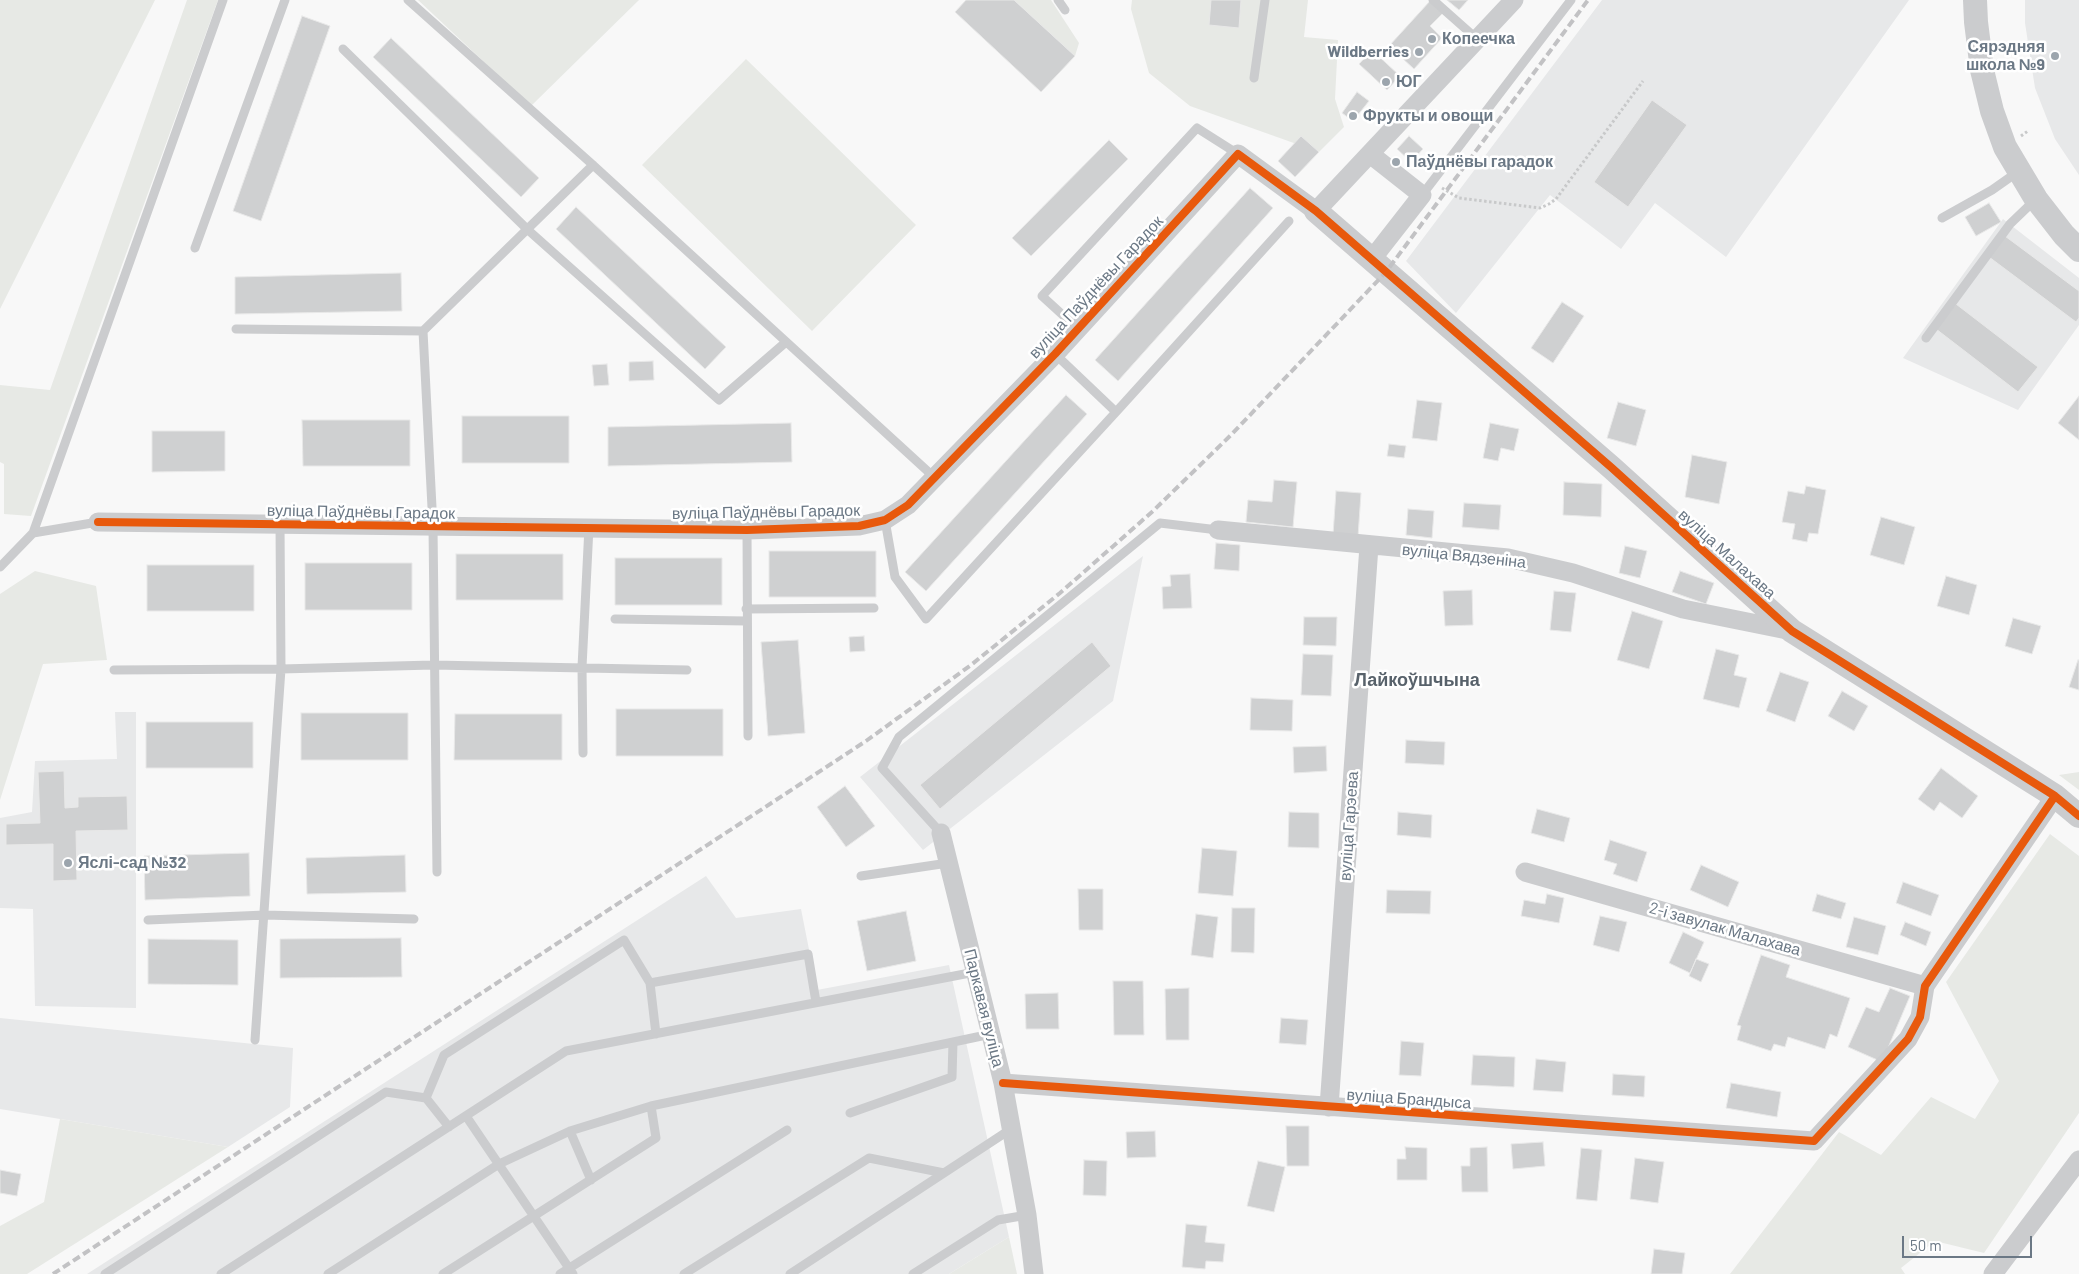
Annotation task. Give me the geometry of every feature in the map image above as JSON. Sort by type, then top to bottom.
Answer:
[{"type":"street","points":[[1316,211],[1514,0]]},
{"type":"street","points":[[1976,0],[1976,22],[1982,70],[1992,111],[2005,147],[2036,199],[2064,235],[2079,250]]},
{"type":"street","points":[[1238,154],[1316,211],[1379,266],[1427,188],[1370,154]]},
{"type":"street","name":"вуліца Паўднёвы Гарадок","points":[[98,522],[432,528],[589,527],[747,530],[859,526],[886,520],[908,505],[1055,354],[1238,154]]},
{"type":"street","name":"вуліца Малахава","points":[[1379,266],[1612,468],[1792,631],[2055,796],[2079,816]]},
{"type":"street","name":"вуліца Вядзеніна","points":[[1218,530],[1508,558],[1573,573],[1684,609],[1792,631]]},
{"type":"street","name":"вуліца Гарэева","points":[[1329,1107],[1369,546]]},
{"type":"street","points":[[1925,986],[2055,796]]},
{"type":"street","name":"Паркавая вуліца","points":[[941,833],[1003,1083],[1027,1215],[1034,1274]]},
{"type":"street","name":"2-і завулак Малахава","points":[[1525,872],[1925,986]]},
{"type":"street","name":"вуліца Брандыса","points":[[1003,1083],[1814,1140],[1908,1039],[1920,1017],[1925,986]]},
{"type":"street","points":[[1993,1274],[2079,1160]]},
{"type":"lane","points":[[0,567],[33,533],[224,0]]},
{"type":"lane","points":[[196,248],[285,0]]},
{"type":"lane","points":[[408,0],[593,166],[934,478]]},
{"type":"lane","points":[[1058,0],[1064,10]]},
{"type":"lane","points":[[1254,78],[1265,0]]},
{"type":"lane","points":[[1433,0],[1478,39]]},
{"type":"lane","points":[[1427,188],[1571,0]]},
{"type":"lane","points":[[343,49],[528,230],[719,400],[786,342]]},
{"type":"lane","points":[[1077,328],[1042,296],[1170,157],[1198,128],[1238,154]]},
{"type":"lane","points":[[236,329],[423,331],[593,166]]},
{"type":"lane","points":[[1942,218],[2019,171]]},
{"type":"lane","points":[[1926,338],[2010,224],[2036,199]]},
{"type":"lane","points":[[886,520],[895,577],[926,619],[1289,221]]},
{"type":"lane","points":[[423,331],[432,528],[437,872]]},
{"type":"lane","points":[[1055,354],[1116,412]]},
{"type":"lane","points":[[33,533],[98,522]]},
{"type":"lane","points":[[941,833],[882,768],[899,737],[1160,523],[1218,530]]},
{"type":"lane","points":[[255,1040],[281,669],[280,524]]},
{"type":"lane","points":[[583,753],[582,667],[589,527]]},
{"type":"lane","points":[[747,530],[748,736]]},
{"type":"lane","points":[[746,609],[874,608]]},
{"type":"lane","points":[[615,619],[746,621]]},
{"type":"lane","points":[[114,670],[281,669],[433,665],[687,670]]},
{"type":"lane","points":[[861,876],[948,863]]},
{"type":"lane","points":[[148,920],[265,915],[414,919]]},
{"type":"lane","points":[[426,1098],[444,1055],[624,940],[650,983],[656,1034]]},
{"type":"lane","points":[[650,983],[808,954],[816,1002]]},
{"type":"lane","points":[[222,1274],[566,1051],[975,972]]},
{"type":"lane","points":[[328,1274],[499,1164],[570,1131],[650,1106],[990,1034]]},
{"type":"lane","points":[[850,1113],[952,1077],[954,1042]]},
{"type":"lane","points":[[105,1274],[386,1092],[426,1098],[448,1127]]},
{"type":"lane","points":[[442,1274],[656,1138],[650,1106]]},
{"type":"lane","points":[[466,1116],[571,1271]]},
{"type":"lane","points":[[790,1274],[1011,1129]]},
{"type":"lane","points":[[560,1274],[571,1271],[787,1130]]},
{"type":"lane","points":[[570,1131],[591,1180]]},
{"type":"lane","points":[[684,1274],[869,1158],[944,1173]]},
{"type":"lane","points":[[913,1274],[998,1220],[1027,1215]]},
{"type":"path","points":[[1427,188],[1459,198],[1540,208],[1549,204],[1556,199],[1643,81]]},
{"type":"shaded area","points":[[0,0],[155,0],[0,309]]},
{"type":"shaded area","points":[[187,0],[218,0],[31,516],[4,514],[4,464],[0,462],[0,385],[50,390]]},
{"type":"shaded area","points":[[418,0],[639,0],[531,106]]},
{"type":"shaded area","points":[[1014,0],[1051,0],[1079,43],[1075,56]]},
{"type":"shaded area","points":[[1132,0],[1308,0],[1304,37],[1338,40],[1335,99],[1344,127],[1319,152],[1190,106],[1149,73],[1131,9]]},
{"type":"shaded area","points":[[1602,0],[1909,0],[1726,257],[1655,203],[1621,249],[1550,195],[1456,313],[1406,261]]},
{"type":"shaded area","name":"Сярэдняя школа №9","points":[[2025,0],[2079,0],[2079,175],[2055,139],[2035,88],[2025,23]]},
{"type":"shaded area","points":[[746,59],[916,225],[812,331],[642,165]]},
{"type":"shaded area","points":[[2003,219],[2079,278],[2079,325],[2018,410],[1903,358]]},
{"type":"shaded area","points":[[1143,556],[1113,701],[923,850],[860,777]]},
{"type":"shaded area","points":[[35,571],[96,586],[107,660],[43,664],[0,800],[0,594]]},
{"type":"shaded area","name":"Яслі-сад №32","points":[[115,712],[136,712],[136,1008],[35,1006],[33,909],[0,908],[0,818],[32,812],[35,761],[117,759]]},
{"type":"shaded area","points":[[2079,772],[2079,790],[2059,775]]},
{"type":"shaded area","points":[[2050,834],[2079,856],[2079,1113],[1984,1253],[1935,1241],[1901,1268],[1905,1274],[1730,1274],[1839,1132],[1881,1155],[1931,1097],[1975,1119],[1999,1081],[1946,982]]},
{"type":"shaded area","points":[[706,876],[736,918],[801,909],[817,990],[949,965],[1009,1237],[949,1274],[87,1274]]},
{"type":"shaded area","points":[[0,1018],[293,1048],[290,1107],[228,1147],[0,1109]]},
{"type":"shaded area","points":[[60,1119],[228,1147],[27,1274],[0,1274],[0,1226],[44,1202]]},
{"type":"shaded area","points":[[1009,1237],[1017,1274],[949,1274]]},
{"type":"building","points":[[966,0],[1014,0],[1075,56],[1041,92],[955,12]]},
{"type":"building","points":[[1211,0],[1241,0],[1239,28],[1209,25]]},
{"type":"building","points":[[1447,0],[1468,0],[1459,10]]},
{"type":"building","points":[[1430,1],[1443,13],[1430,26],[1442,38],[1414,69],[1389,46]]},
{"type":"building","points":[[302,16],[330,26],[261,221],[233,211]]},
{"type":"building","points":[[391,38],[539,178],[521,197],[373,57]]},
{"type":"building","points":[[1372,50],[1400,76],[1387,90],[1359,64]]},
{"type":"building","points":[[1357,92],[1369,101],[1353,121],[1342,113]]},
{"type":"building","points":[[1652,100],[1687,125],[1628,207],[1594,182]]},
{"type":"building","points":[[1301,136],[1319,152],[1295,177],[1278,161]]},
{"type":"building","points":[[1409,136],[1423,149],[1411,162],[1397,149]]},
{"type":"building","points":[[1109,140],[1128,159],[1031,256],[1012,238]]},
{"type":"building","points":[[1250,188],[1273,208],[1118,381],[1095,360]]},
{"type":"building","points":[[1989,203],[2001,222],[1976,236],[1965,217]]},
{"type":"building","points":[[576,207],[726,347],[705,369],[556,229]]},
{"type":"building","points":[[2005,236],[2079,291],[2079,318],[2076,322],[1989,257]]},
{"type":"building","points":[[401,273],[402,311],[235,314],[235,277]]},
{"type":"building","points":[[1562,302],[1584,316],[1553,363],[1531,348]]},
{"type":"building","points":[[1956,304],[2038,367],[2018,392],[1936,329]]},
{"type":"building","points":[[653,361],[654,380],[629,381],[629,362]]},
{"type":"building","points":[[607,364],[609,385],[594,386],[592,365]]},
{"type":"building","points":[[1066,395],[1087,414],[926,591],[905,572]]},
{"type":"building","points":[[2079,396],[2079,440],[2058,423]]},
{"type":"building","points":[[1417,400],[1442,403],[1437,441],[1412,438]]},
{"type":"building","points":[[1618,402],[1646,410],[1636,446],[1607,438]]},
{"type":"building","points":[[462,416],[569,416],[569,463],[462,463]]},
{"type":"building","points":[[302,420],[410,420],[410,466],[303,466]]},
{"type":"building","points":[[791,423],[792,462],[608,466],[608,427]]},
{"type":"building","points":[[1490,423],[1519,429],[1514,451],[1501,448],[1498,461],[1483,458]]},
{"type":"building","points":[[152,431],[225,431],[225,471],[152,472]]},
{"type":"building","points":[[1389,444],[1406,446],[1404,458],[1387,456]]},
{"type":"building","points":[[1692,455],[1727,462],[1719,504],[1685,497]]},
{"type":"building","points":[[1274,480],[1297,482],[1293,527],[1246,522],[1248,500],[1272,502]]},
{"type":"building","points":[[1564,482],[1602,484],[1601,517],[1563,515]]},
{"type":"building","points":[[1806,486],[1826,490],[1818,534],[1809,533],[1807,542],[1792,539],[1795,524],[1782,522],[1788,491],[1804,494]]},
{"type":"building","points":[[1336,491],[1361,493],[1358,537],[1333,535]]},
{"type":"building","points":[[1464,503],[1501,505],[1499,530],[1462,527]]},
{"type":"building","points":[[1408,509],[1434,511],[1432,538],[1406,535]]},
{"type":"building","points":[[1881,517],[1915,527],[1904,565],[1870,555]]},
{"type":"building","points":[[1216,543],[1240,545],[1239,571],[1214,569]]},
{"type":"building","points":[[1625,546],[1647,551],[1640,578],[1619,573]]},
{"type":"building","points":[[769,551],[876,551],[876,597],[769,597]]},
{"type":"building","points":[[456,554],[563,554],[563,600],[456,600]]},
{"type":"building","points":[[615,558],[722,558],[722,605],[615,605]]},
{"type":"building","points":[[305,563],[412,563],[412,610],[305,610]]},
{"type":"building","points":[[147,565],[254,565],[254,611],[147,611]]},
{"type":"building","points":[[1680,571],[1714,583],[1706,604],[1672,592]]},
{"type":"building","points":[[1190,574],[1192,608],[1163,609],[1162,587],[1171,586],[1170,575]]},
{"type":"building","points":[[1946,576],[1977,585],[1969,615],[1937,606]]},
{"type":"building","points":[[1472,590],[1473,625],[1445,626],[1443,591]]},
{"type":"building","points":[[1554,591],[1576,593],[1571,632],[1550,630]]},
{"type":"building","points":[[1632,611],[1663,621],[1649,669],[1617,660]]},
{"type":"building","points":[[1304,617],[1337,617],[1336,646],[1303,645]]},
{"type":"building","points":[[2013,618],[2041,626],[2032,654],[2005,646]]},
{"type":"building","points":[[864,636],[865,651],[850,652],[849,637]]},
{"type":"building","points":[[798,640],[805,733],[768,736],[761,642]]},
{"type":"building","points":[[1092,642],[1111,666],[940,809],[920,785]]},
{"type":"building","points":[[1716,649],[1739,655],[1734,675],[1747,678],[1739,708],[1703,699]]},
{"type":"building","points":[[1303,654],[1333,655],[1331,696],[1301,695]]},
{"type":"building","points":[[2079,660],[2079,690],[2069,687]]},
{"type":"building","points":[[1780,672],[1809,682],[1795,722],[1766,711]]},
{"type":"building","points":[[1842,691],[1868,706],[1854,731],[1828,716]]},
{"type":"building","points":[[1251,698],[1293,700],[1292,731],[1250,730]]},
{"type":"building","points":[[616,709],[723,709],[723,756],[616,756]]},
{"type":"building","points":[[301,713],[408,713],[408,760],[301,760]]},
{"type":"building","points":[[455,714],[562,714],[562,760],[454,760]]},
{"type":"building","points":[[146,722],[253,722],[253,768],[146,768]]},
{"type":"building","points":[[1406,740],[1445,742],[1444,765],[1405,763]]},
{"type":"building","points":[[1326,746],[1327,771],[1294,773],[1293,747]]},
{"type":"building","points":[[1941,768],[1978,796],[1962,818],[1940,802],[1934,811],[1918,799]]},
{"type":"building","points":[[64,771],[65,808],[78,807],[78,797],[127,796],[128,830],[76,831],[77,880],[53,881],[53,844],[6,845],[6,824],[40,823],[38,772]]},
{"type":"building","points":[[845,786],[875,826],[846,847],[817,807]]},
{"type":"building","points":[[1537,809],[1570,818],[1564,842],[1531,833]]},
{"type":"building","points":[[1289,812],[1319,813],[1319,848],[1288,847]]},
{"type":"building","points":[[1398,812],[1432,815],[1431,838],[1397,835]]},
{"type":"building","points":[[1610,840],[1647,852],[1637,882],[1613,874],[1617,864],[1604,860]]},
{"type":"building","points":[[1202,848],[1237,851],[1233,896],[1198,893]]},
{"type":"building","points":[[249,853],[250,896],[145,900],[144,856]]},
{"type":"building","points":[[405,855],[406,892],[307,894],[306,858]]},
{"type":"building","points":[[1701,865],[1739,882],[1728,907],[1690,890]]},
{"type":"building","points":[[1903,882],[1939,895],[1931,916],[1896,903]]},
{"type":"building","points":[[1078,889],[1103,889],[1103,930],[1079,930]]},
{"type":"building","points":[[1387,890],[1431,891],[1430,914],[1386,913]]},
{"type":"building","points":[[1547,894],[1564,898],[1559,923],[1521,916],[1524,900],[1545,904]]},
{"type":"building","points":[[1817,894],[1846,903],[1841,919],[1812,911]]},
{"type":"building","points":[[1232,908],[1255,908],[1254,953],[1231,952]]},
{"type":"building","points":[[906,911],[916,961],[867,971],[857,921]]},
{"type":"building","points":[[1196,914],[1218,917],[1213,958],[1191,955]]},
{"type":"building","points":[[1600,916],[1627,922],[1619,952],[1593,945]]},
{"type":"building","points":[[1854,917],[1886,926],[1878,955],[1846,947]]},
{"type":"building","points":[[1905,922],[1931,932],[1926,946],[1900,935]]},
{"type":"building","points":[[1683,932],[1704,942],[1690,973],[1669,963]]},
{"type":"building","points":[[401,938],[402,977],[280,978],[280,939]]},
{"type":"building","points":[[148,939],[238,940],[238,985],[148,984]]},
{"type":"building","points":[[1761,955],[1790,965],[1786,977],[1850,998],[1837,1037],[1830,1034],[1825,1049],[1788,1037],[1785,1047],[1774,1044],[1771,1051],[1737,1040],[1741,1026],[1737,1025]]},
{"type":"building","points":[[1696,959],[1709,964],[1701,982],[1689,976]]},
{"type":"building","points":[[1113,981],[1143,981],[1144,1035],[1114,1035]]},
{"type":"building","points":[[1189,988],[1189,1040],[1166,1040],[1165,989]]},
{"type":"building","points":[[1890,988],[1910,996],[1882,1062],[1848,1047],[1866,1007],[1879,1012]]},
{"type":"building","points":[[1058,993],[1059,1029],[1026,1029],[1025,994]]},
{"type":"building","points":[[1281,1018],[1308,1020],[1306,1045],[1279,1043]]},
{"type":"building","points":[[1401,1041],[1424,1043],[1421,1076],[1399,1075]]},
{"type":"building","points":[[1473,1055],[1515,1057],[1514,1087],[1471,1085]]},
{"type":"building","points":[[1536,1059],[1566,1062],[1563,1092],[1533,1090]]},
{"type":"building","points":[[1613,1074],[1645,1076],[1644,1097],[1612,1095]]},
{"type":"building","points":[[1731,1083],[1781,1092],[1777,1117],[1726,1108]]},
{"type":"building","points":[[1286,1126],[1309,1126],[1309,1166],[1287,1166]]},
{"type":"building","points":[[1155,1131],[1156,1157],[1127,1158],[1126,1132]]},
{"type":"building","points":[[1543,1142],[1545,1166],[1513,1169],[1511,1144]]},
{"type":"building","points":[[1405,1147],[1427,1148],[1427,1180],[1397,1180],[1397,1159],[1406,1159]]},
{"type":"building","points":[[1487,1147],[1488,1192],[1462,1192],[1461,1166],[1470,1166],[1470,1148]]},
{"type":"building","points":[[1581,1148],[1602,1150],[1597,1201],[1576,1199]]},
{"type":"building","points":[[1635,1158],[1664,1162],[1658,1203],[1630,1199]]},
{"type":"building","points":[[1084,1160],[1107,1161],[1106,1196],[1083,1195]]},
{"type":"building","points":[[1258,1161],[1285,1167],[1274,1212],[1247,1206]]},
{"type":"building","points":[[0,1170],[21,1174],[17,1196],[0,1193]]},
{"type":"building","points":[[1186,1224],[1207,1226],[1205,1242],[1225,1244],[1223,1262],[1206,1261],[1205,1269],[1182,1267]]},
{"type":"building","points":[[1654,1249],[1685,1253],[1682,1274],[1651,1274]]},
{"type":"railway","points":[[53,1274],[866,741],[971,665],[1060,593],[1153,511],[1231,435],[1386,272],[1588,0]]},
{"type":"cycle path","points":[[98,522],[747,530],[859,526],[885,520],[908,505],[1055,354],[1238,154],[1316,211],[1612,468],[1792,631],[2055,796],[2079,816]]},
{"type":"cycle path","points":[[1003,1083],[1814,1141],[1908,1039],[1920,1017],[1925,986],[2055,796]]},
{"type":"place","name":"Копеечка","points":[[1432,39]]},
{"type":"place","name":"Wildberries","points":[[1419,52]]},
{"type":"place","name":"Сярэдняя школа №9","points":[[2055,56]]},
{"type":"place","name":"ЮГ","points":[[1386,82]]},
{"type":"place","name":"Фрукты и овощи","points":[[1353,116]]},
{"type":"place","name":"Паўднёвы гарадок","points":[[1396,162]]},
{"type":"place","name":"Яслі-сад №32","points":[[68,863]]},
{"type":"district","name":"Лайкоўшчына","points":[[1417,680]]}]
